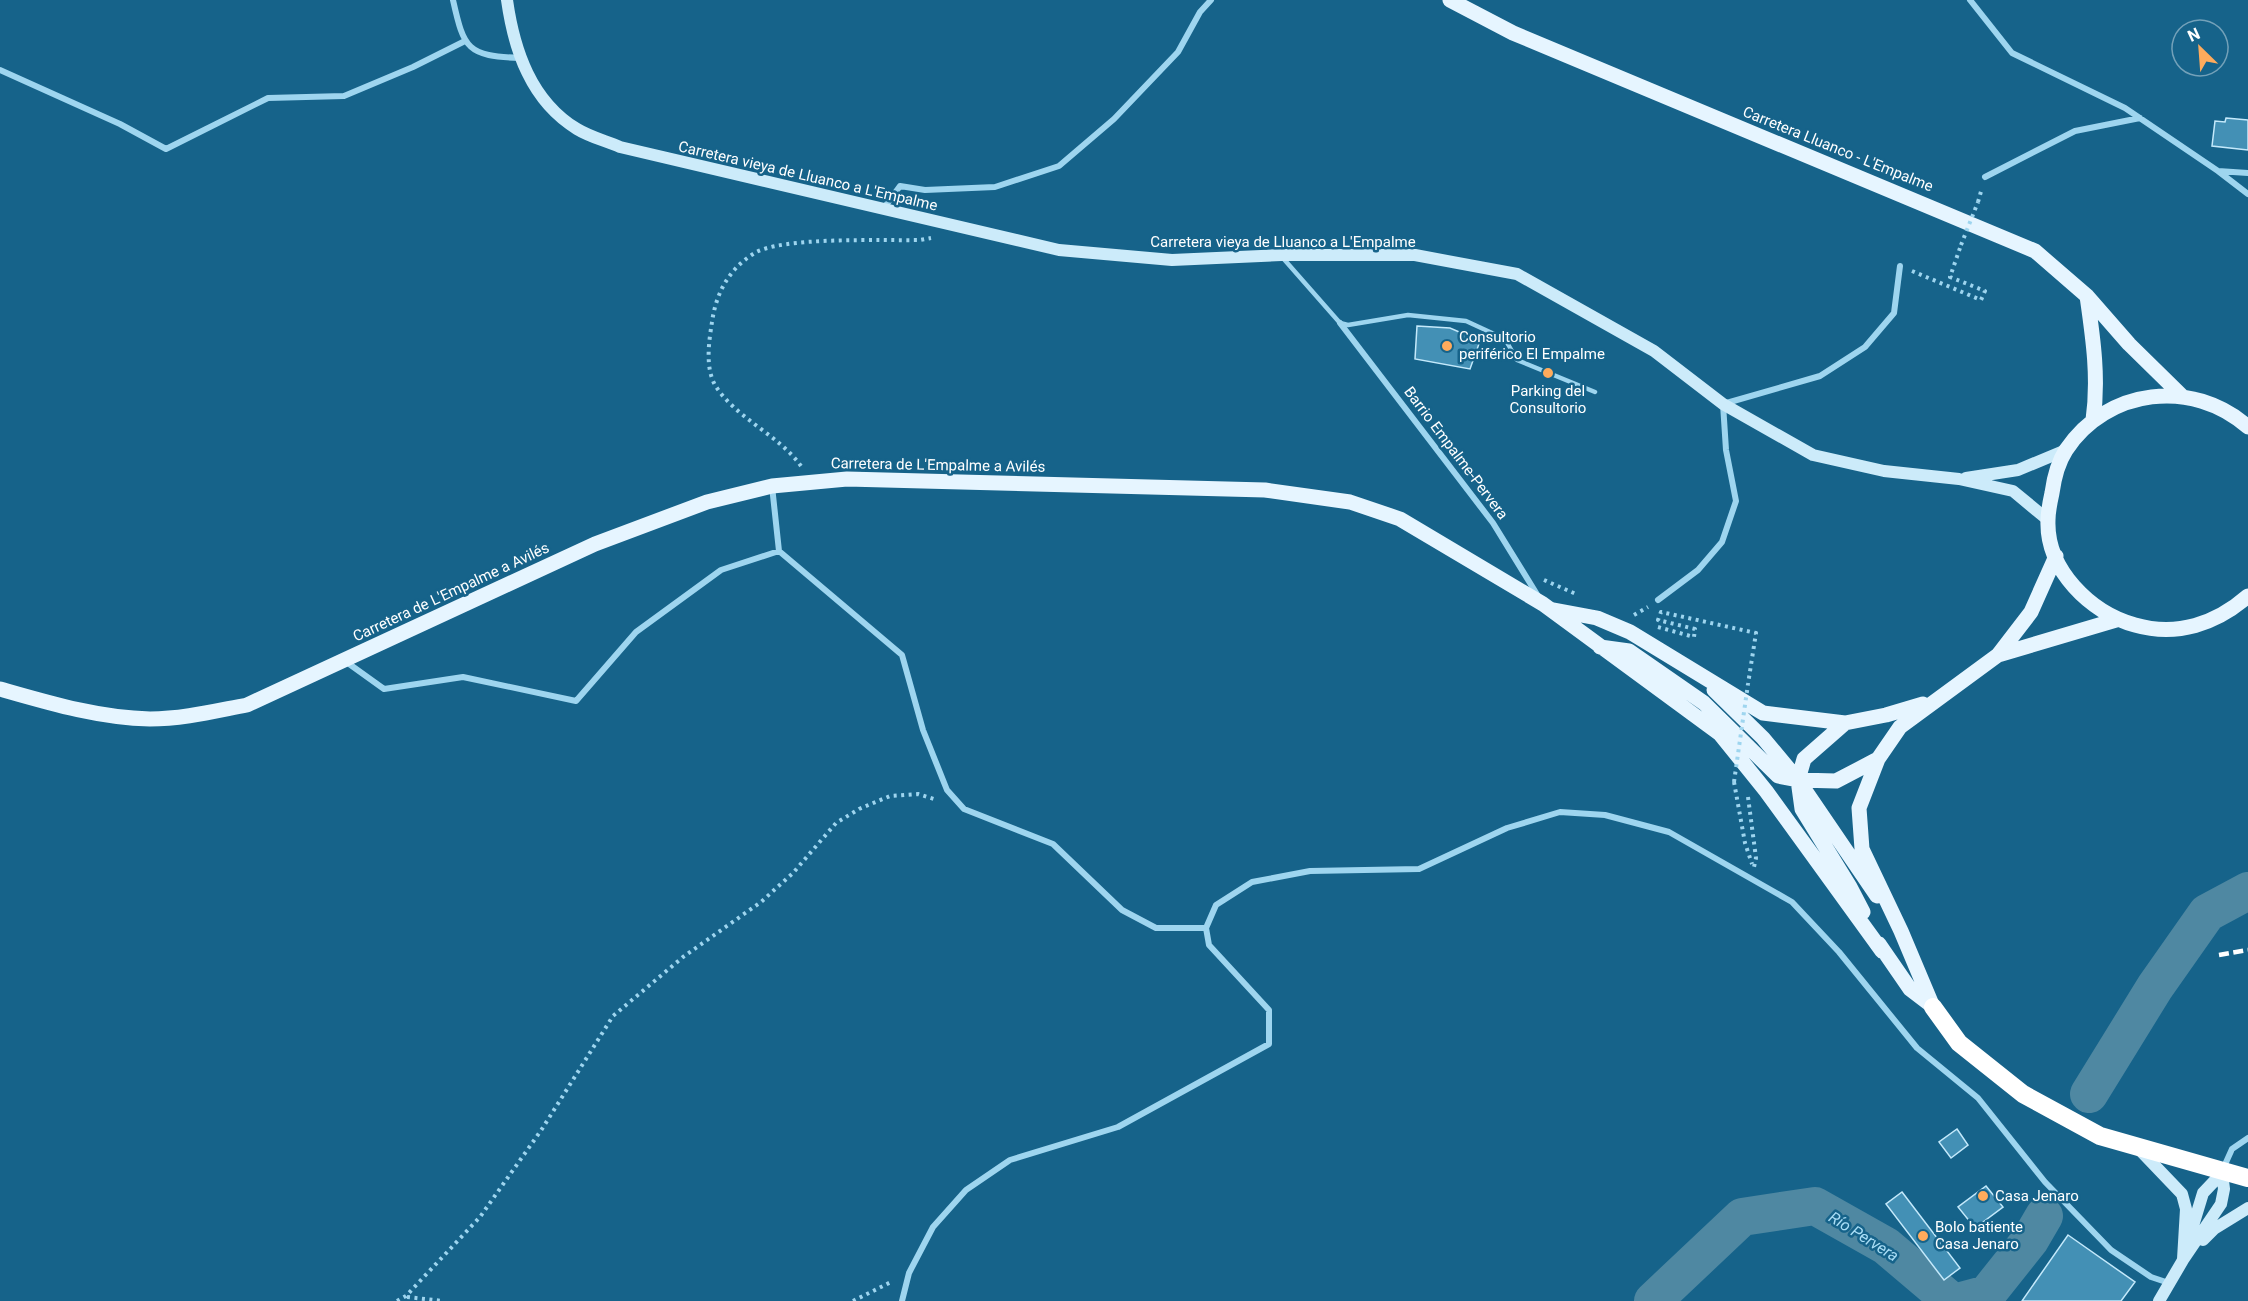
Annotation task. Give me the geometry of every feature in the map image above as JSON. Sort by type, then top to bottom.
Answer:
[{"type":"highway","points":[[1933,1007],[1959,1043],[2023,1094],[2100,1136],[2222,1173],[2248,1178]]},
{"type":"main road","name":"Carretera Lluanco - L'Empalme","points":[[1450,0],[1513,33],[2035,251],[2087,296],[2129,344],[2182,396]]},
{"type":"main road","points":[[2087,296],[2096,359],[2097,392],[2093,420]]},
{"type":"main road","points":[[2247,426],[2216,405],[2182,396],[2141,398],[2120,404],[2093,420],[2066,450],[2055,473],[2048,520],[2056,556],[2070,583],[2091,604],[2116,620],[2154,630],[2193,628],[2230,612],[2248,596]]},
{"type":"main road","name":"Carretera de L'Empalme a Avilés","points":[[0,688],[83,712],[150,719],[197,715],[247,705],[595,544],[707,502],[772,486],[847,479],[1265,490],[1310,494],[1350,502],[1400,519],[1546,607],[1720,735],[1766,791],[1882,951]]},
{"type":"main road","points":[[1933,1007],[1901,931],[1862,849],[1859,808],[1878,759],[1900,727],[1998,655],[2031,612],[2056,556]]},
{"type":"main road","points":[[1546,607],[1597,618],[1630,632],[1763,714],[1845,723],[1886,715],[1934,700]]},
{"type":"main road","points":[[1998,655],[2116,620]]},
{"type":"main road","points":[[1597,646],[1629,651],[1704,703],[1778,776],[1798,780],[1836,781],[1878,759]]},
{"type":"main road","points":[[1694,671],[1763,738],[1798,780],[1901,931]]},
{"type":"main road","points":[[1845,723],[1804,759],[1798,780],[1802,809],[1850,887],[1882,951],[1910,989],[1933,1007]]},
{"type":"street","points":[[453,0],[461,36],[473,50],[484,54],[520,58]]},
{"type":"street","name":"Carretera vieya de Lluanco a L'Empalme","points":[[507,0],[511,32],[520,58],[546,103],[578,130],[620,147],[1059,250],[1172,260],[1281,255],[1415,255],[1517,274],[1654,351],[1723,404],[1813,455],[1884,471],[1959,478],[2013,491],[2048,520]]},
{"type":"street","points":[[883,209],[900,186],[924,190],[995,187],[1059,166],[1114,119],[1178,52],[1200,12],[1210,0]]},
{"type":"street","points":[[1970,0],[2012,53],[2125,108],[2248,194]]},
{"type":"street","points":[[0,70],[120,124],[166,148],[268,98],[344,96],[413,67],[465,41]]},
{"type":"street","points":[[1985,177],[2075,131],[2140,118]]},
{"type":"street","points":[[2218,171],[2248,173]]},
{"type":"street","points":[[1658,600],[1698,570],[1722,542],[1736,501],[1726,450],[1723,404],[1820,376],[1865,347],[1894,313],[1900,266]]},
{"type":"street","name":"Barrio Empalme-Pervera","points":[[1341,323],[1493,523],[1546,607]]},
{"type":"street","name":"Carretera vieya de Lluanco a L'Empalme","points":[[1959,478],[2018,470],[2066,450]]},
{"type":"street","points":[[772,486],[779,551],[902,655],[923,730],[948,790],[964,808],[1053,844],[1122,910],[1156,927],[1206,928]]},
{"type":"street","points":[[345,661],[384,689],[463,677],[576,701],[636,633],[711,576],[721,570],[779,551]]},
{"type":"street","points":[[902,1301],[909,1273],[933,1227],[966,1190],[1010,1160],[1118,1126],[1269,1044],[1269,1010],[1209,945],[1206,928],[1216,905],[1252,882],[1310,871],[1419,869],[1507,828],[1560,812],[1605,815],[1670,832],[1792,902],[1839,952],[1917,1048],[1978,1098],[2045,1182],[2111,1250],[2151,1277],[2170,1283]]},
{"type":"street","points":[[2183,1260],[2203,1193],[2222,1173],[2232,1149],[2248,1138]]},
{"type":"street","points":[[2137,1147],[2182,1194],[2186,1209],[2183,1260]]},
{"type":"street","points":[[2159,1301],[2183,1260],[2221,1204],[2224,1189],[2222,1173]]},
{"type":"street","points":[[2183,1260],[2214,1229],[2248,1208]]},
{"type":"lane","points":[[1281,255],[1341,323],[1348,325],[1408,315],[1466,321],[1504,339],[1517,360],[1595,392]]},
{"type":"path","points":[[1900,266],[1981,300],[1985,291],[1950,277],[1978,202]]},
{"type":"path","points":[[811,482],[791,453],[741,412],[714,384],[708,349],[716,300],[730,275],[754,253],[781,244],[920,240],[967,228]]},
{"type":"path","points":[[1523,570],[1581,596]]},
{"type":"path","points":[[1633,616],[1658,600]]},
{"type":"path","points":[[1652,626],[1694,637],[1695,629],[1658,620],[1661,612],[1756,633],[1734,782],[1745,843],[1754,868]]},
{"type":"path","points":[[1627,613],[1643,621]]},
{"type":"path","points":[[1730,756],[1740,772]]},
{"type":"path","points":[[1747,790],[1756,858],[1750,879]]},
{"type":"path","points":[[397,1301],[406,1296],[480,1217],[543,1129],[614,1016],[684,957],[761,902],[793,873],[836,823],[859,809],[890,796],[918,794],[964,808]]},
{"type":"path","points":[[853,1301],[909,1273]]},
{"type":"path","points":[[406,1296],[443,1301]]},
{"type":"building","points":[[2226,118],[2248,120],[2248,150],[2212,146],[2215,121],[2225,122]]},
{"type":"building","name":"Consultorio periférico El Empalme","points":[[1417,326],[1450,328],[1480,341],[1470,369],[1415,359]]},
{"type":"building","points":[[1957,1129],[1968,1145],[1951,1158],[1939,1142]]},
{"type":"building","name":"Casa Jenaro","points":[[1986,1186],[2003,1207],[1975,1228],[1958,1207]]},
{"type":"building","name":"Bolo batiente Casa Jenaro","points":[[1902,1192],[1960,1268],[1944,1280],[1886,1204]]},
{"type":"building","points":[[2068,1235],[2135,1282],[2121,1301],[2022,1301]]},
{"type":"waterway","name":"Río Pervera","points":[[2089,1094],[2155,987],[2207,913],[2248,891]]},
{"type":"waterway","name":"Río Pervera","points":[[1653,1301],[1742,1217],[1815,1206],[1886,1246],[1951,1301]]},
{"type":"waterway","name":"Río Pervera","points":[[1961,1301],[1987,1294],[2030,1240],[2044,1216]]},
{"type":"railway","points":[[2219,955],[2248,950]]},
{"type":"place","name":"Consultorio periférico El Empalme","points":[[1447,346]]},
{"type":"place","name":"Parking del Consultorio","points":[[1548,373]]},
{"type":"place","name":"Casa Jenaro","points":[[1983,1196]]},
{"type":"place","name":"Bolo batiente Casa Jenaro","points":[[1923,1236]]}]
